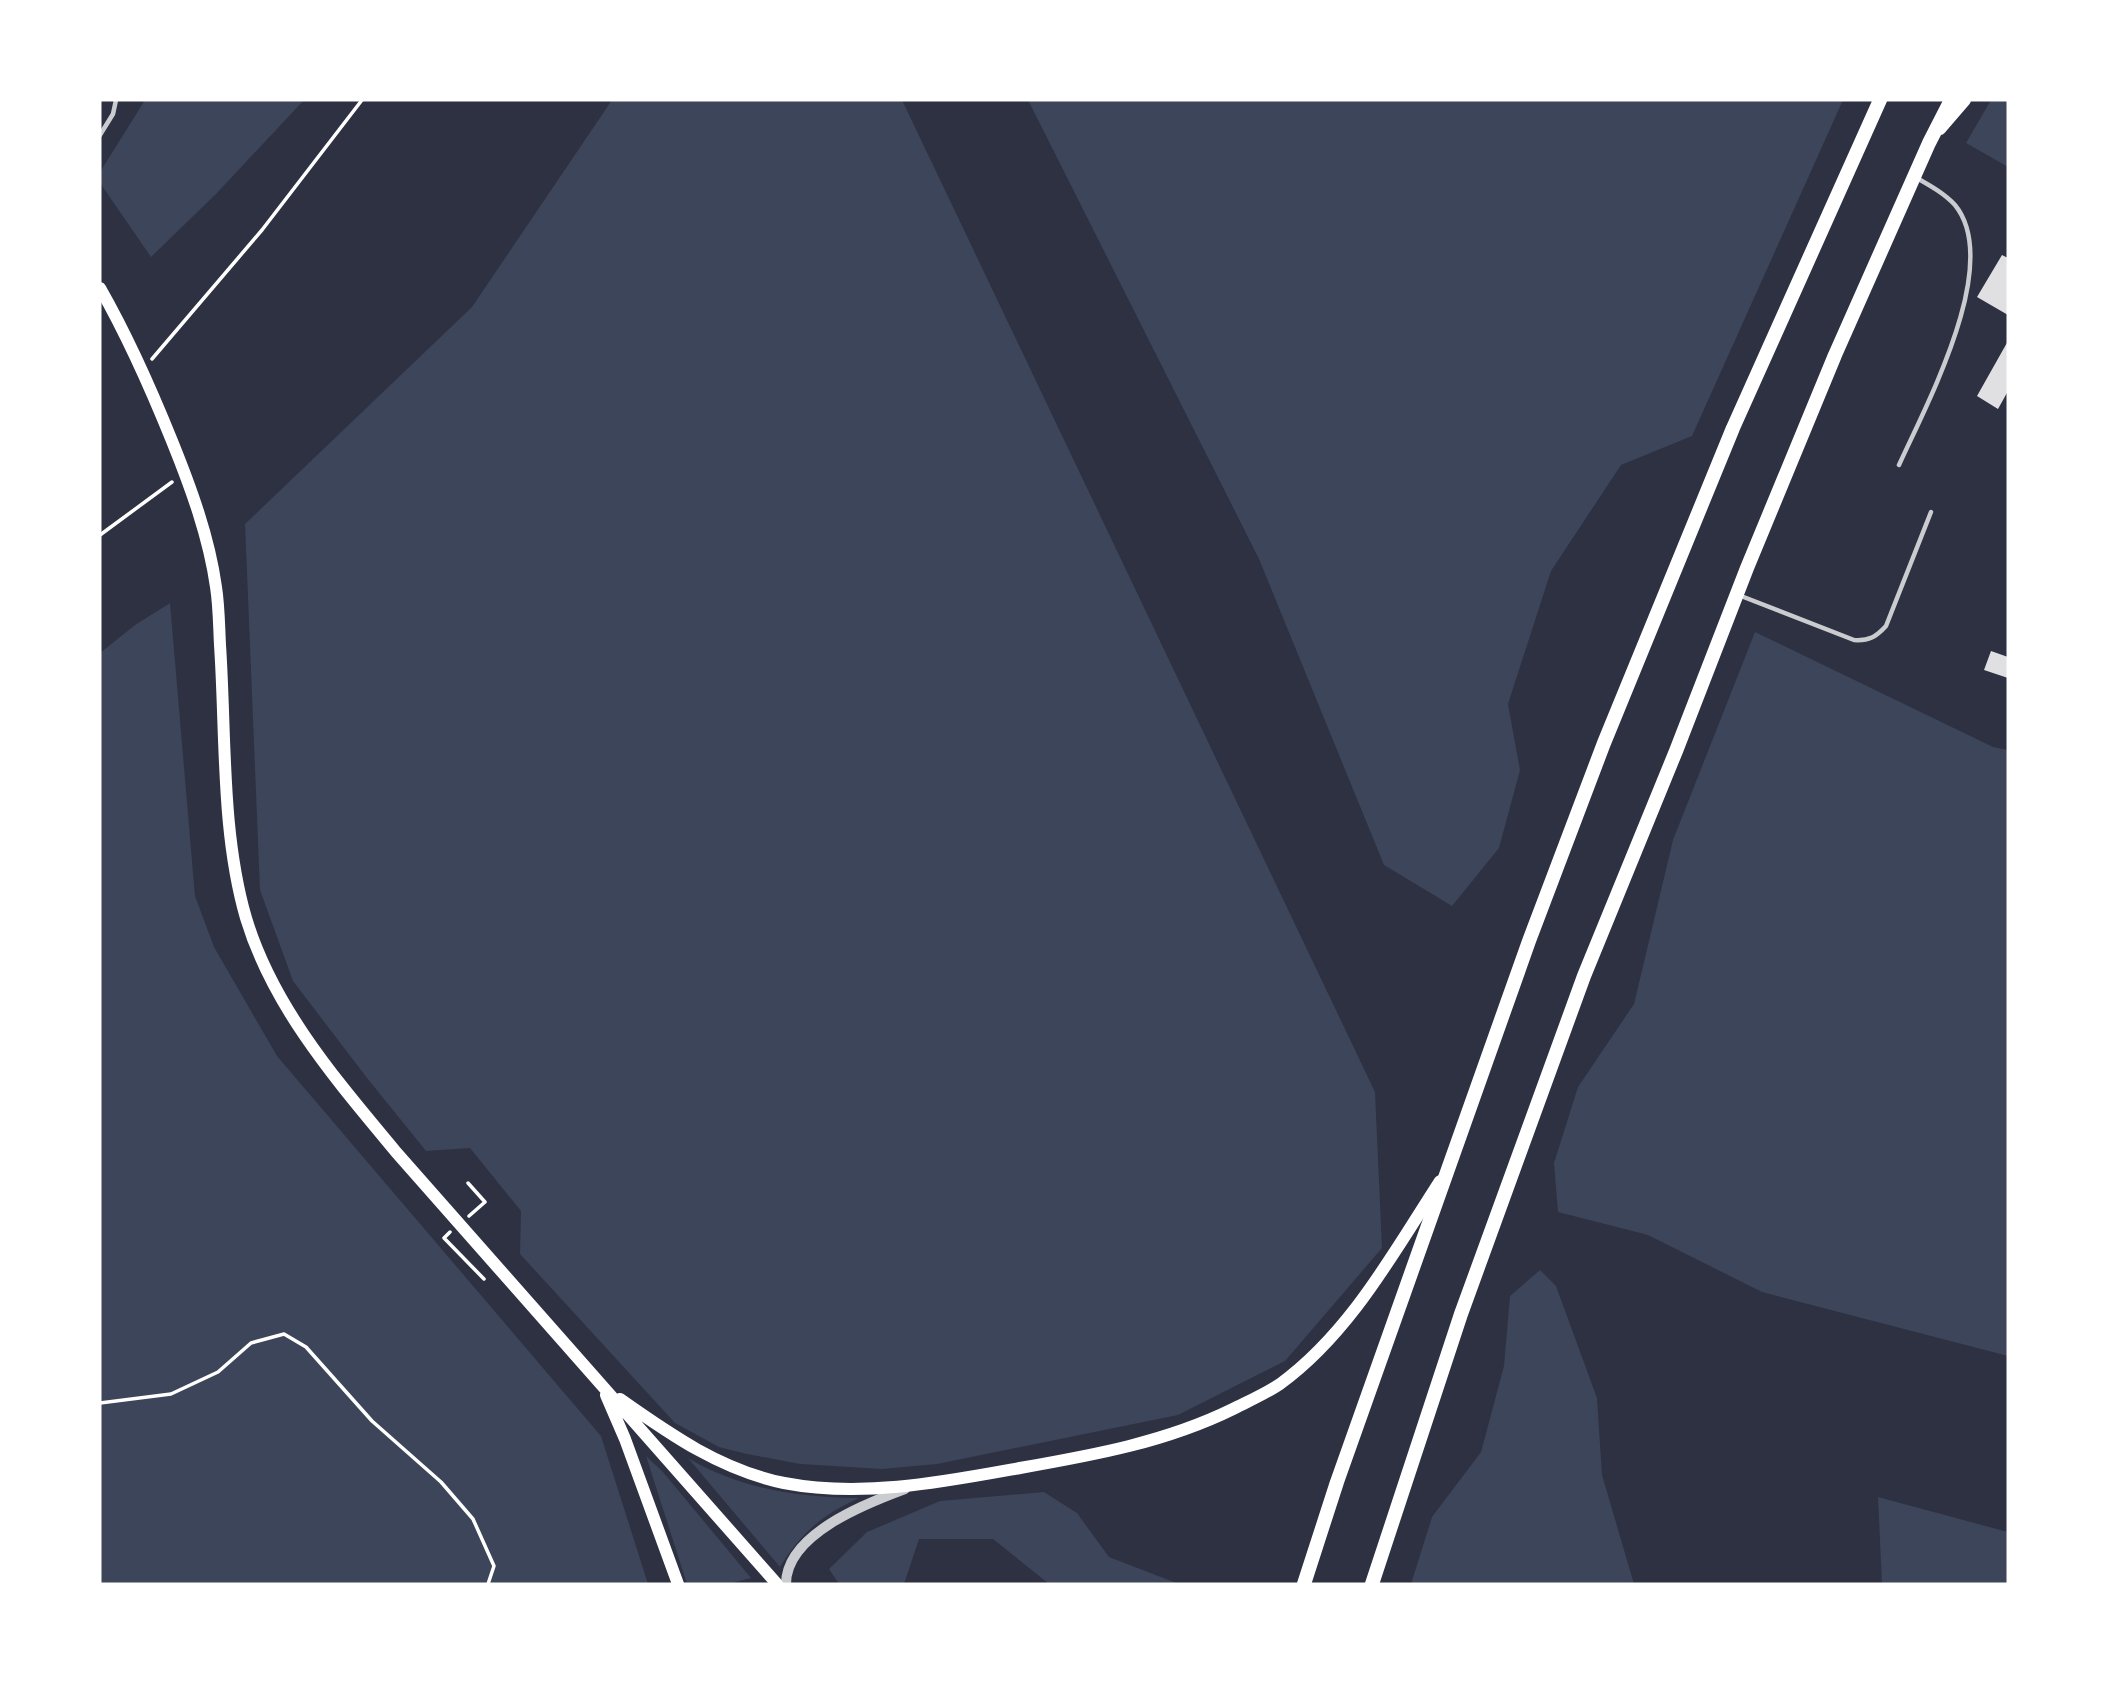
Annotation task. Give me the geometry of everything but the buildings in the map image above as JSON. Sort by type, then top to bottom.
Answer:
[{"type":"highway","points":[[1304,1584],[1342,1469],[1529,941],[1609,730],[1732,428],[1880,100]]},
{"type":"highway","points":[[1372,1584],[1461,1314],[1584,976],[1835,355],[1929,143],[1951,100]]},
{"type":"main road","points":[[1929,143],[1965,100]]},
{"type":"main road","points":[[100,288],[143,370],[201,520],[216,589],[228,802],[234,856],[247,919],[258,951],[309,1042],[345,1090],[396,1152],[777,1584]]},
{"type":"main road","points":[[602,1385],[676,1438],[715,1460],[783,1482],[824,1487],[916,1486],[1107,1453],[1180,1432],[1258,1397],[1291,1375],[1334,1333],[1381,1272],[1448,1170]]},
{"type":"main road","points":[[602,1385],[625,1439],[678,1584]]},
{"type":"street","points":[[786,1584],[787,1575],[798,1553],[823,1528],[856,1508],[916,1486]]},
{"type":"lane","points":[[100,135],[113,114],[116,100]]},
{"type":"lane","points":[[1899,465],[1950,350],[1961,317],[1970,265],[1970,242],[1955,205],[1914,176]]},
{"type":"lane","points":[[1737,594],[1854,640],[1866,641],[1877,636],[1886,626],[1931,512]]},
{"type":"path","points":[[143,370],[262,230],[362,100]]},
{"type":"path","points":[[100,535],[185,473]]},
{"type":"path","points":[[100,1404],[171,1394],[218,1372],[251,1343],[284,1334],[306,1347],[372,1421],[441,1482],[473,1519],[494,1566],[488,1584]]},
{"type":"shaded area","points":[[145,100],[304,100],[216,194],[151,257],[100,183],[100,172]]},
{"type":"shaded area","points":[[612,100],[902,100],[1375,1092],[1382,1248],[1285,1361],[1178,1415],[937,1464],[882,1469],[800,1464],[719,1447],[675,1423],[520,1254],[521,1211],[470,1148],[426,1151],[293,981],[260,890],[245,524],[472,307]]},
{"type":"shaded area","points":[[1028,100],[1843,100],[1692,436],[1621,465],[1551,571],[1508,704],[1520,770],[1499,848],[1452,906],[1384,865],[1259,559]]},
{"type":"shaded area","points":[[1991,100],[2008,100],[2008,167],[1966,143]]},
{"type":"shaded area","points":[[170,603],[195,896],[214,947],[277,1056],[601,1436],[648,1584],[100,1584],[100,653],[135,625]]},
{"type":"shaded area","points":[[1755,632],[1993,747],[2008,750],[2008,1356],[1762,1292],[1648,1235],[1558,1212],[1554,1163],[1578,1087],[1634,1004],[1673,840]]},
{"type":"shaded area","points":[[1540,1270],[1556,1286],[1597,1398],[1602,1475],[1634,1584],[1411,1584],[1432,1517],[1481,1452],[1504,1366],[1510,1296]]},
{"type":"shaded area","points":[[646,1456],[663,1472],[751,1578],[728,1584],[687,1584]]},
{"type":"shaded area","points":[[688,1458],[728,1477],[770,1489],[814,1496],[859,1498],[823,1518],[796,1544],[780,1567]]},
{"type":"shaded area","points":[[1044,1492],[1077,1513],[1109,1557],[1179,1584],[1049,1584],[993,1539],[919,1539],[904,1584],[839,1584],[829,1569],[867,1532],[940,1501]]},
{"type":"shaded area","points":[[1878,1497],[2008,1532],[2008,1584],[1882,1584]]}]
